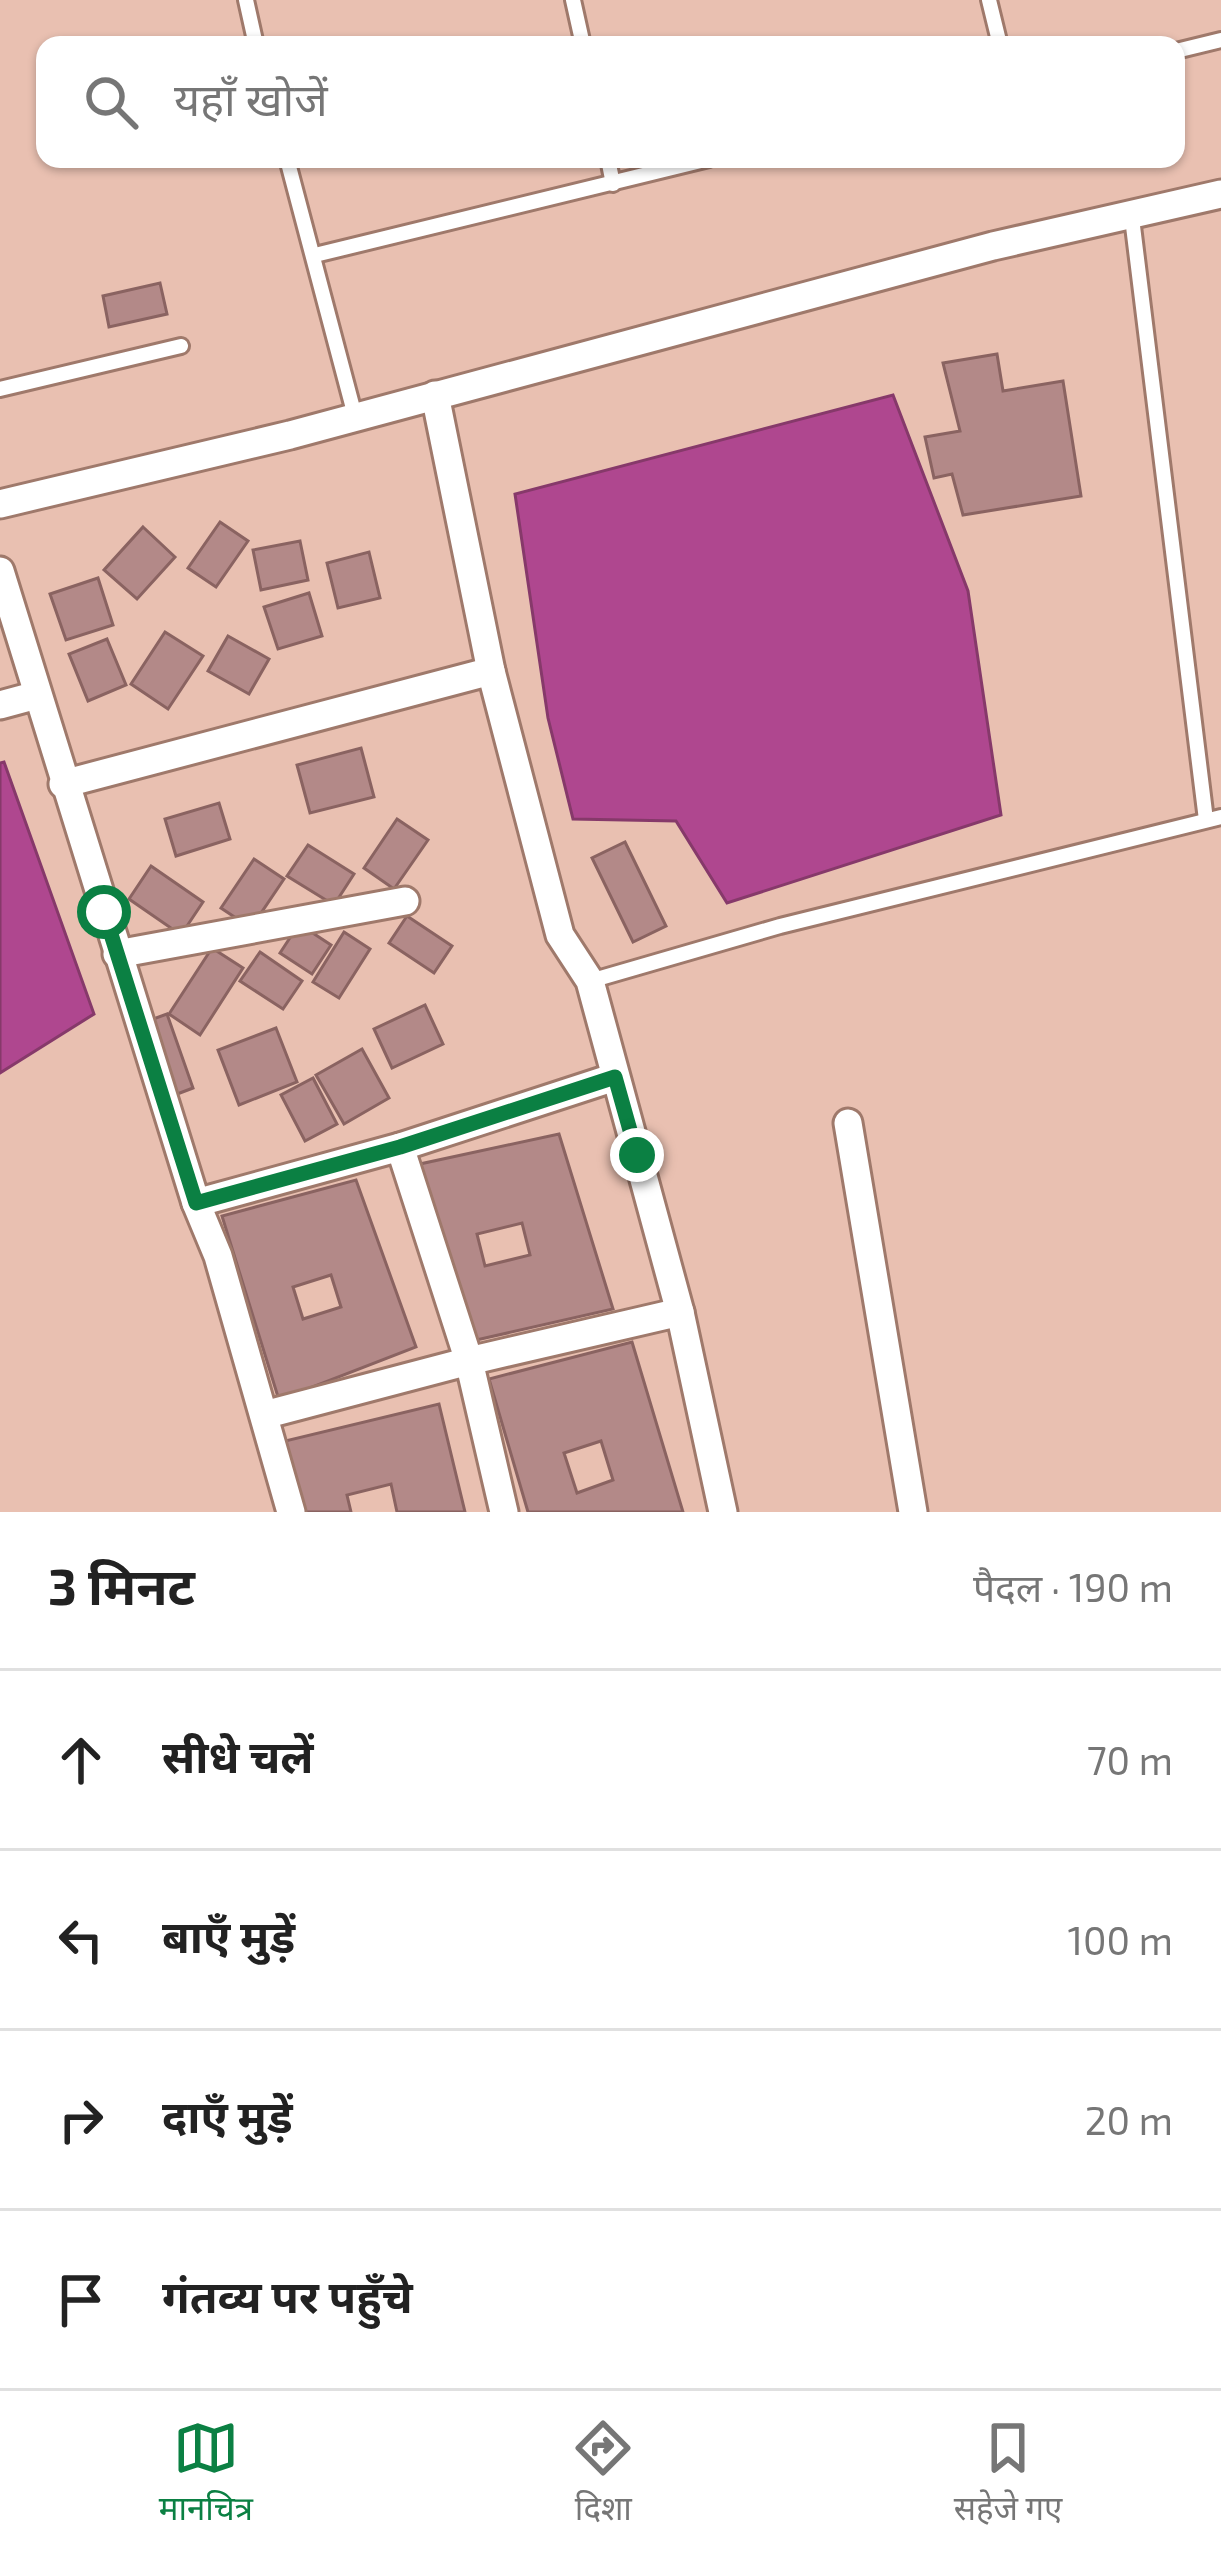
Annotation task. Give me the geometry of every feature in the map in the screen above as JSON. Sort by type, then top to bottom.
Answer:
[{"type":"street","points":[[0,504],[355,416],[993,247],[1221,194]]},
{"type":"street","points":[[435,394],[490,671],[560,935],[590,981],[680,1312],[723,1512]]},
{"type":"street","points":[[0,572],[196,1203],[218,1256],[291,1512]]},
{"type":"street","points":[[63,784],[490,671]]},
{"type":"street","points":[[0,705],[37,695]]},
{"type":"street","points":[[117,955],[405,901]]},
{"type":"street","points":[[196,1203],[400,1147],[615,1077]]},
{"type":"street","points":[[848,1124],[913,1512]]},
{"type":"street","points":[[400,1147],[469,1361],[504,1512]]},
{"type":"street","points":[[264,1415],[680,1312]]},
{"type":"lane","points":[[246,0],[254,36]]},
{"type":"lane","points":[[573,0],[581,36]]},
{"type":"lane","points":[[989,0],[998,36]]},
{"type":"lane","points":[[1185,49],[1221,40]]},
{"type":"lane","points":[[290,168],[355,416]]},
{"type":"lane","points":[[610,168],[614,184]]},
{"type":"lane","points":[[315,255],[675,168]]},
{"type":"lane","points":[[590,981],[780,926],[1214,819],[1132,218]]},
{"type":"lane","points":[[0,389],[182,346]]},
{"type":"shaded area","points":[[893,395],[968,591],[1001,815],[727,903],[676,821],[573,819],[548,718],[515,494]]},
{"type":"shaded area","points":[[4,762],[94,1014],[0,1073],[0,763]]},
{"type":"building","points":[[160,283],[167,314],[109,327],[103,296]]},
{"type":"building","points":[[997,354],[1003,391],[1063,381],[1081,496],[963,515],[952,474],[934,478],[925,437],[960,431],[943,363]]},
{"type":"building","points":[[220,522],[248,541],[216,587],[188,568]]},
{"type":"building","points":[[143,527],[175,557],[137,599],[104,570]]},
{"type":"building","points":[[300,541],[308,580],[261,590],[253,550]]},
{"type":"building","points":[[369,552],[380,598],[338,608],[327,563]]},
{"type":"building","points":[[98,578],[113,625],[66,640],[50,594]]},
{"type":"building","points":[[309,593],[322,636],[278,649],[264,607]]},
{"type":"building","points":[[165,632],[203,656],[168,709],[131,684]]},
{"type":"building","points":[[228,636],[269,659],[249,694],[208,671]]},
{"type":"building","points":[[107,639],[126,685],[88,701],[69,654]]},
{"type":"building","points":[[361,748],[374,797],[310,813],[297,765]]},
{"type":"building","points":[[219,803],[230,839],[176,856],[165,819]]},
{"type":"building","points":[[397,819],[428,840],[394,889],[364,868]]},
{"type":"building","points":[[625,842],[666,926],[633,942],[592,858]]},
{"type":"building","points":[[308,845],[354,874],[334,905],[287,876]]},
{"type":"building","points":[[254,859],[284,879],[251,928],[221,908]]},
{"type":"building","points":[[151,866],[203,902],[181,935],[129,899]]},
{"type":"building","points":[[407,916],[452,946],[434,973],[389,943]]},
{"type":"building","points":[[299,924],[331,945],[312,974],[280,953]]},
{"type":"building","points":[[344,932],[370,949],[339,998],[313,982]]},
{"type":"building","points":[[212,948],[243,968],[200,1035],[169,1014]]},
{"type":"building","points":[[260,952],[302,981],[283,1009],[240,981]]},
{"type":"building","points":[[425,1005],[443,1044],[392,1068],[374,1029]]},
{"type":"building","points":[[167,1014],[193,1088],[172,1096],[145,1022]]},
{"type":"building","points":[[276,1028],[297,1082],[239,1105],[218,1050]]},
{"type":"building","points":[[362,1049],[389,1098],[344,1124],[316,1075]]},
{"type":"building","points":[[313,1078],[337,1124],[305,1141],[281,1095]]},
{"type":"building","points":[[559,1134],[613,1309],[472,1341],[420,1164]],"holes":[[[522,1223],[530,1255],[485,1266],[477,1234]]]},
{"type":"building","points":[[356,1180],[416,1347],[279,1400],[222,1216]],"holes":[[[331,1275],[341,1307],[303,1319],[293,1287]]]},
{"type":"building","points":[[632,1342],[683,1512],[528,1512],[489,1379]],"holes":[[[601,1441],[613,1480],[577,1493],[564,1453]]]},
{"type":"building","points":[[439,1404],[465,1512],[397,1512],[391,1484],[347,1495],[351,1512],[302,1512],[285,1441]]},
{"type":"route","points":[[104,912],[196,1203],[400,1147],[615,1077],[637,1155]]}]
